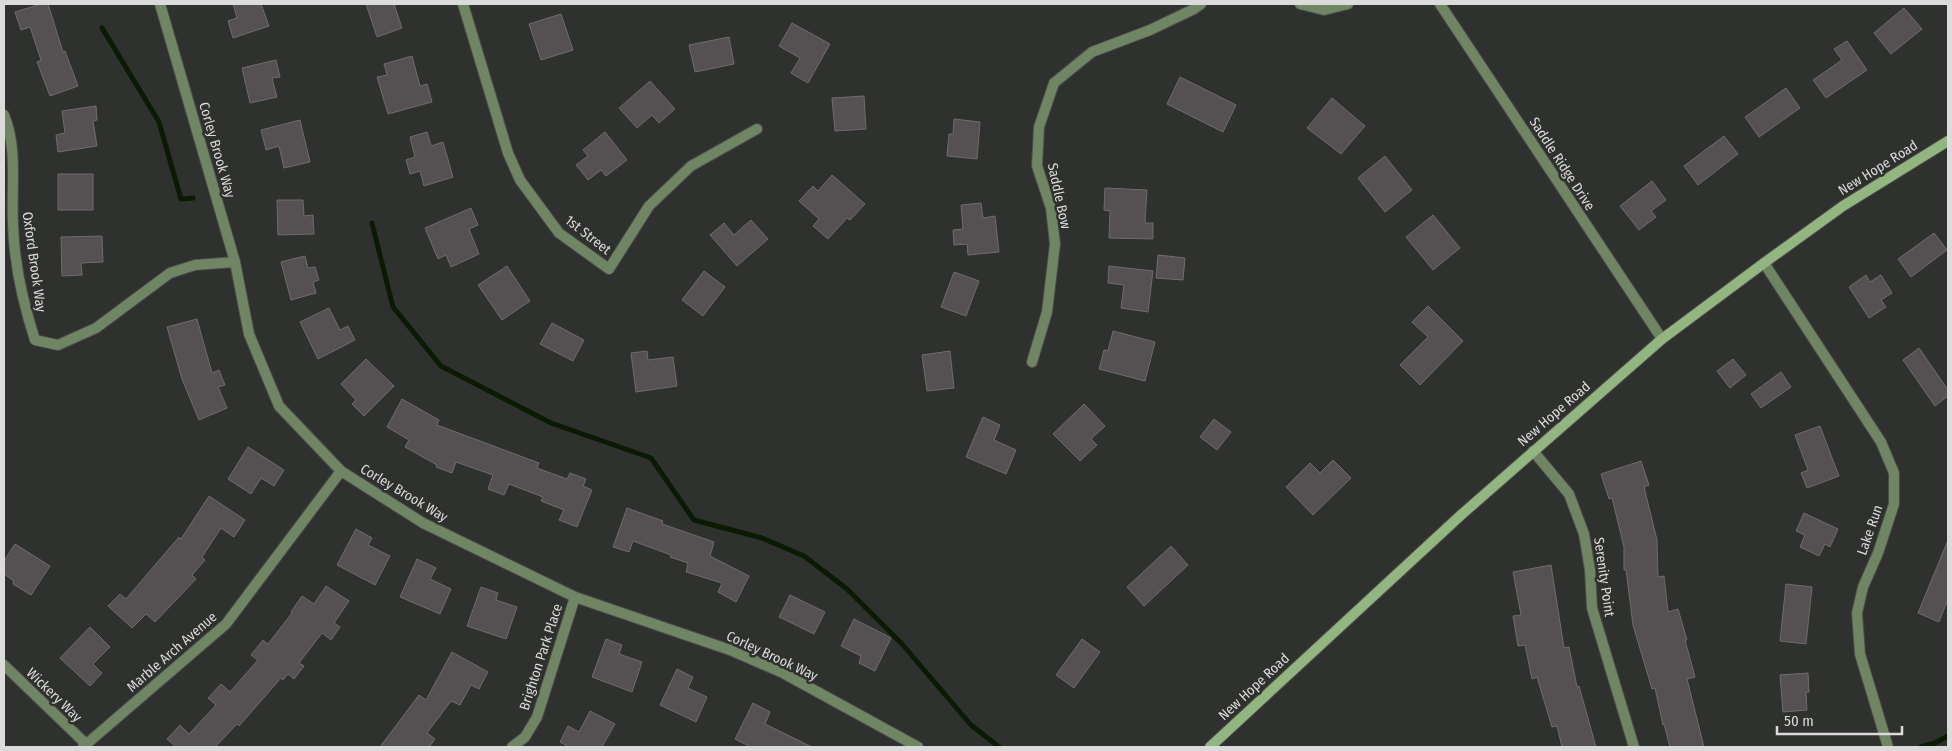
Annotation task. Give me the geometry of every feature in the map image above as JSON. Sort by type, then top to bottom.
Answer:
[{"type":"street","name":"Corley Brook Way","points":[[160,4],[235,262],[249,334],[279,406],[341,471],[422,523],[575,597],[702,640],[777,670],[918,747]]},
{"type":"street","name":"1st Street","points":[[463,4],[508,153],[520,180],[559,233],[609,269],[649,206],[691,166],[757,129]]},
{"type":"street","name":"Saddle Bow","points":[[1032,362],[1047,312],[1055,244],[1051,208],[1036,166],[1039,127],[1054,83],[1092,52],[1150,30],[1201,4]]},
{"type":"street","points":[[1300,4],[1324,10],[1348,4]]},
{"type":"street","name":"Saddle Ridge Drive","points":[[1440,4],[1662,339]]},
{"type":"street","name":"Oxford Brook Way","points":[[4,115],[9,127],[12,157],[13,227],[19,273],[27,316],[35,340],[58,345],[96,328],[170,273],[195,265],[235,262]]},
{"type":"street","name":"New Hope Road","points":[[1210,747],[1461,515],[1662,339],[1843,206],[1948,141]]},
{"type":"street","name":"Lake Run","points":[[1764,263],[1882,442],[1894,473],[1894,504],[1878,553],[1863,587],[1857,613],[1860,654],[1888,747]]},
{"type":"street","name":"Serenity Point","points":[[1533,451],[1569,494],[1584,534],[1590,570],[1592,608],[1634,747]]},
{"type":"street","name":"Marble Arch Avenue","points":[[84,745],[226,624],[341,471]]},
{"type":"street","name":"Brighton Park Place","points":[[512,747],[525,737],[537,717],[575,597]]},
{"type":"street","name":"Wickery Way","points":[[4,665],[84,745]]},
{"type":"building","points":[[41,4],[48,4],[63,52],[65,51],[78,86],[50,96],[37,62],[41,60],[30,27],[21,30],[15,12]]},
{"type":"building","points":[[233,4],[261,4],[269,26],[233,38],[228,21],[237,18]]},
{"type":"building","points":[[366,4],[394,4],[402,28],[377,37]]},
{"type":"building","points":[[1904,8],[1922,29],[1891,54],[1874,33]]},
{"type":"building","points":[[561,14],[573,50],[541,60],[529,24]]},
{"type":"building","points":[[792,23],[830,44],[808,83],[791,73],[800,58],[779,46]]},
{"type":"building","points":[[729,37],[734,64],[695,72],[689,45]]},
{"type":"building","points":[[1847,41],[1867,70],[1826,98],[1813,80],[1842,60],[1834,49]]},
{"type":"building","points":[[412,56],[420,86],[427,84],[432,102],[388,114],[377,77],[387,75],[384,64]]},
{"type":"building","points":[[276,60],[280,77],[272,78],[277,97],[250,103],[242,68]]},
{"type":"building","points":[[1180,77],[1236,105],[1223,132],[1167,104]]},
{"type":"building","points":[[650,81],[675,109],[659,123],[652,115],[637,128],[619,108]]},
{"type":"building","points":[[1786,88],[1800,108],[1759,137],[1745,117]]},
{"type":"building","points":[[864,96],[866,129],[835,131],[832,98]]},
{"type":"building","points":[[1332,98],[1365,126],[1341,154],[1307,128]]},
{"type":"building","points":[[96,106],[97,120],[93,121],[97,146],[58,152],[56,135],[65,133],[62,111]]},
{"type":"building","points":[[954,119],[980,122],[977,159],[947,156],[949,134],[953,134]]},
{"type":"building","points":[[300,120],[310,162],[284,168],[279,146],[266,150],[261,130]]},
{"type":"building","points":[[427,132],[431,146],[443,142],[453,177],[424,186],[420,171],[410,174],[406,160],[415,157],[410,137]]},
{"type":"building","points":[[605,132],[627,160],[606,176],[601,170],[588,180],[576,165],[588,156],[583,150]]},
{"type":"building","points":[[1724,136],[1738,154],[1698,185],[1684,166]]},
{"type":"building","points":[[1385,156],[1412,190],[1385,212],[1358,178]]},
{"type":"building","points":[[58,174],[93,174],[93,210],[58,210]]},
{"type":"building","points":[[832,175],[865,204],[850,220],[847,218],[828,239],[813,226],[819,219],[799,201],[813,186],[818,191]]},
{"type":"building","points":[[1652,181],[1666,200],[1651,211],[1656,217],[1639,230],[1620,206]]},
{"type":"building","points":[[1105,188],[1147,190],[1145,223],[1153,223],[1153,239],[1109,238],[1110,211],[1104,210]]},
{"type":"building","points":[[277,200],[303,200],[304,216],[313,215],[314,234],[278,235]]},
{"type":"building","points":[[981,203],[983,218],[995,216],[999,252],[968,255],[967,244],[954,245],[953,230],[963,229],[961,205]]},
{"type":"building","points":[[471,208],[478,225],[469,229],[479,254],[451,267],[446,255],[438,259],[425,228]]},
{"type":"building","points":[[1433,215],[1460,248],[1433,270],[1406,237]]},
{"type":"building","points":[[751,220],[768,239],[737,266],[710,235],[724,223],[734,235]]},
{"type":"building","points":[[1934,233],[1947,250],[1911,277],[1898,259]]},
{"type":"building","points":[[102,236],[103,262],[81,263],[82,275],[62,276],[61,237]]},
{"type":"building","points":[[1158,255],[1185,258],[1183,280],[1156,278]]},
{"type":"building","points":[[305,256],[308,268],[315,267],[319,280],[313,282],[316,293],[291,300],[281,262]]},
{"type":"building","points":[[507,266],[530,301],[502,320],[478,285]]},
{"type":"building","points":[[1109,266],[1153,271],[1148,312],[1121,308],[1124,285],[1108,283]]},
{"type":"building","points":[[704,271],[725,287],[703,316],[682,300]]},
{"type":"building","points":[[954,272],[979,281],[966,316],[941,307]]},
{"type":"building","points":[[1866,275],[1870,282],[1881,275],[1892,293],[1881,300],[1886,307],[1869,318],[1849,287]]},
{"type":"building","points":[[1428,306],[1463,341],[1420,385],[1400,365],[1428,337],[1412,322]]},
{"type":"building","points":[[329,308],[340,330],[348,326],[355,340],[318,359],[300,322]]},
{"type":"building","points":[[197,319],[212,373],[219,370],[225,385],[218,387],[227,408],[199,420],[182,379],[167,327]]},
{"type":"building","points":[[552,323],[584,340],[573,361],[540,344]]},
{"type":"building","points":[[1113,331],[1155,342],[1145,381],[1099,369],[1104,350],[1108,351]]},
{"type":"building","points":[[1919,348],[1948,390],[1948,396],[1935,406],[1903,360]]},
{"type":"building","points":[[647,351],[648,360],[673,357],[677,386],[636,392],[631,353]]},
{"type":"building","points":[[950,351],[954,388],[927,391],[922,355]]},
{"type":"building","points":[[366,359],[394,386],[364,416],[352,404],[356,400],[341,384]]},
{"type":"building","points":[[1733,359],[1746,375],[1730,388],[1717,371]]},
{"type":"building","points":[[1781,372],[1791,387],[1761,408],[1751,394]]},
{"type":"building","points":[[402,399],[439,420],[437,425],[539,463],[537,468],[567,479],[570,473],[586,479],[583,486],[592,490],[577,527],[559,520],[564,510],[541,501],[543,497],[509,484],[504,495],[488,489],[493,475],[456,462],[452,473],[436,467],[437,465],[405,447],[409,440],[387,427]]},
{"type":"building","points":[[1084,404],[1105,426],[1091,439],[1097,445],[1080,461],[1053,434]]},
{"type":"building","points":[[983,417],[1000,425],[994,440],[1016,450],[1006,474],[966,457]]},
{"type":"building","points":[[1214,419],[1231,432],[1217,450],[1200,437]]},
{"type":"building","points":[[1820,426],[1839,476],[1807,488],[1801,473],[1808,470],[1795,435]]},
{"type":"building","points":[[248,447],[284,470],[274,486],[261,478],[251,494],[228,479]]},
{"type":"building","points":[[1333,460],[1351,478],[1313,515],[1286,487],[1310,463],[1320,473]]},
{"type":"building","points":[[1641,461],[1649,485],[1644,487],[1657,540],[1658,577],[1664,576],[1668,612],[1678,609],[1687,640],[1685,640],[1695,677],[1687,679],[1704,747],[1670,747],[1655,688],[1652,689],[1633,625],[1626,570],[1624,570],[1624,547],[1612,498],[1609,499],[1601,474]]},
{"type":"building","points":[[209,496],[245,520],[234,537],[221,528],[202,557],[205,560],[192,575],[196,579],[155,622],[146,614],[132,628],[108,606],[120,594],[126,599],[179,537],[181,539]]},
{"type":"building","points":[[627,508],[663,521],[662,524],[714,542],[710,556],[749,576],[736,602],[718,592],[722,583],[686,572],[688,563],[670,557],[671,555],[633,541],[629,552],[613,547]]},
{"type":"building","points":[[1804,513],[1838,529],[1830,547],[1825,544],[1819,556],[1800,547],[1805,535],[1796,531]]},
{"type":"building","points":[[356,529],[372,538],[368,545],[390,556],[375,585],[337,565]]},
{"type":"building","points":[[1948,540],[1948,599],[1939,622],[1918,613]]},
{"type":"building","points":[[15,544],[50,566],[31,595],[13,584],[14,581],[4,574],[4,561]]},
{"type":"building","points":[[1171,546],[1188,565],[1144,606],[1127,587]]},
{"type":"building","points":[[417,559],[436,568],[430,579],[451,589],[440,614],[400,597]]},
{"type":"building","points":[[1551,565],[1564,648],[1569,647],[1577,687],[1579,686],[1596,747],[1562,747],[1557,726],[1552,727],[1537,677],[1532,679],[1525,645],[1518,646],[1513,616],[1521,615],[1513,572]]},
{"type":"building","points":[[1786,584],[1812,587],[1806,644],[1780,641]]},
{"type":"building","points":[[326,586],[349,601],[334,623],[340,627],[331,640],[322,633],[299,663],[304,666],[294,679],[288,674],[283,680],[281,678],[239,726],[237,724],[215,747],[176,747],[167,739],[180,725],[189,734],[216,705],[208,698],[221,684],[230,692],[258,660],[251,655],[263,640],[268,644],[292,613],[302,596],[314,604]]},
{"type":"building","points":[[481,587],[498,593],[496,600],[517,607],[506,639],[467,626]]},
{"type":"building","points":[[790,595],[825,612],[814,634],[779,617]]},
{"type":"building","points":[[854,619],[891,638],[875,671],[859,663],[861,656],[841,646]]},
{"type":"building","points":[[90,627],[110,647],[93,664],[102,673],[90,686],[60,658]]},
{"type":"building","points":[[606,639],[622,645],[619,654],[642,662],[632,692],[592,677]]},
{"type":"building","points":[[1082,639],[1100,652],[1074,688],[1056,675]]},
{"type":"building","points":[[452,652],[488,672],[479,689],[471,685],[460,705],[451,701],[427,733],[435,739],[429,747],[380,747],[419,695],[426,700]]},
{"type":"building","points":[[677,669],[693,677],[688,688],[707,697],[696,722],[660,705]]},
{"type":"building","points":[[1808,673],[1809,692],[1806,692],[1807,710],[1783,712],[1780,675]]},
{"type":"building","points":[[753,703],[770,712],[765,724],[812,747],[751,747],[735,739]]},
{"type":"building","points":[[590,711],[615,724],[602,747],[569,747],[560,742],[568,726],[579,732]]},
{"type":"waterway","points":[[102,28],[159,122],[181,199],[193,198]]},
{"type":"waterway","points":[[372,223],[393,307],[441,366],[551,423],[651,458],[694,520],[762,538],[804,556],[847,589],[902,644],[971,725],[999,747]]},
{"type":"waterway","points":[[1921,747],[1935,743],[1948,736]]}]
